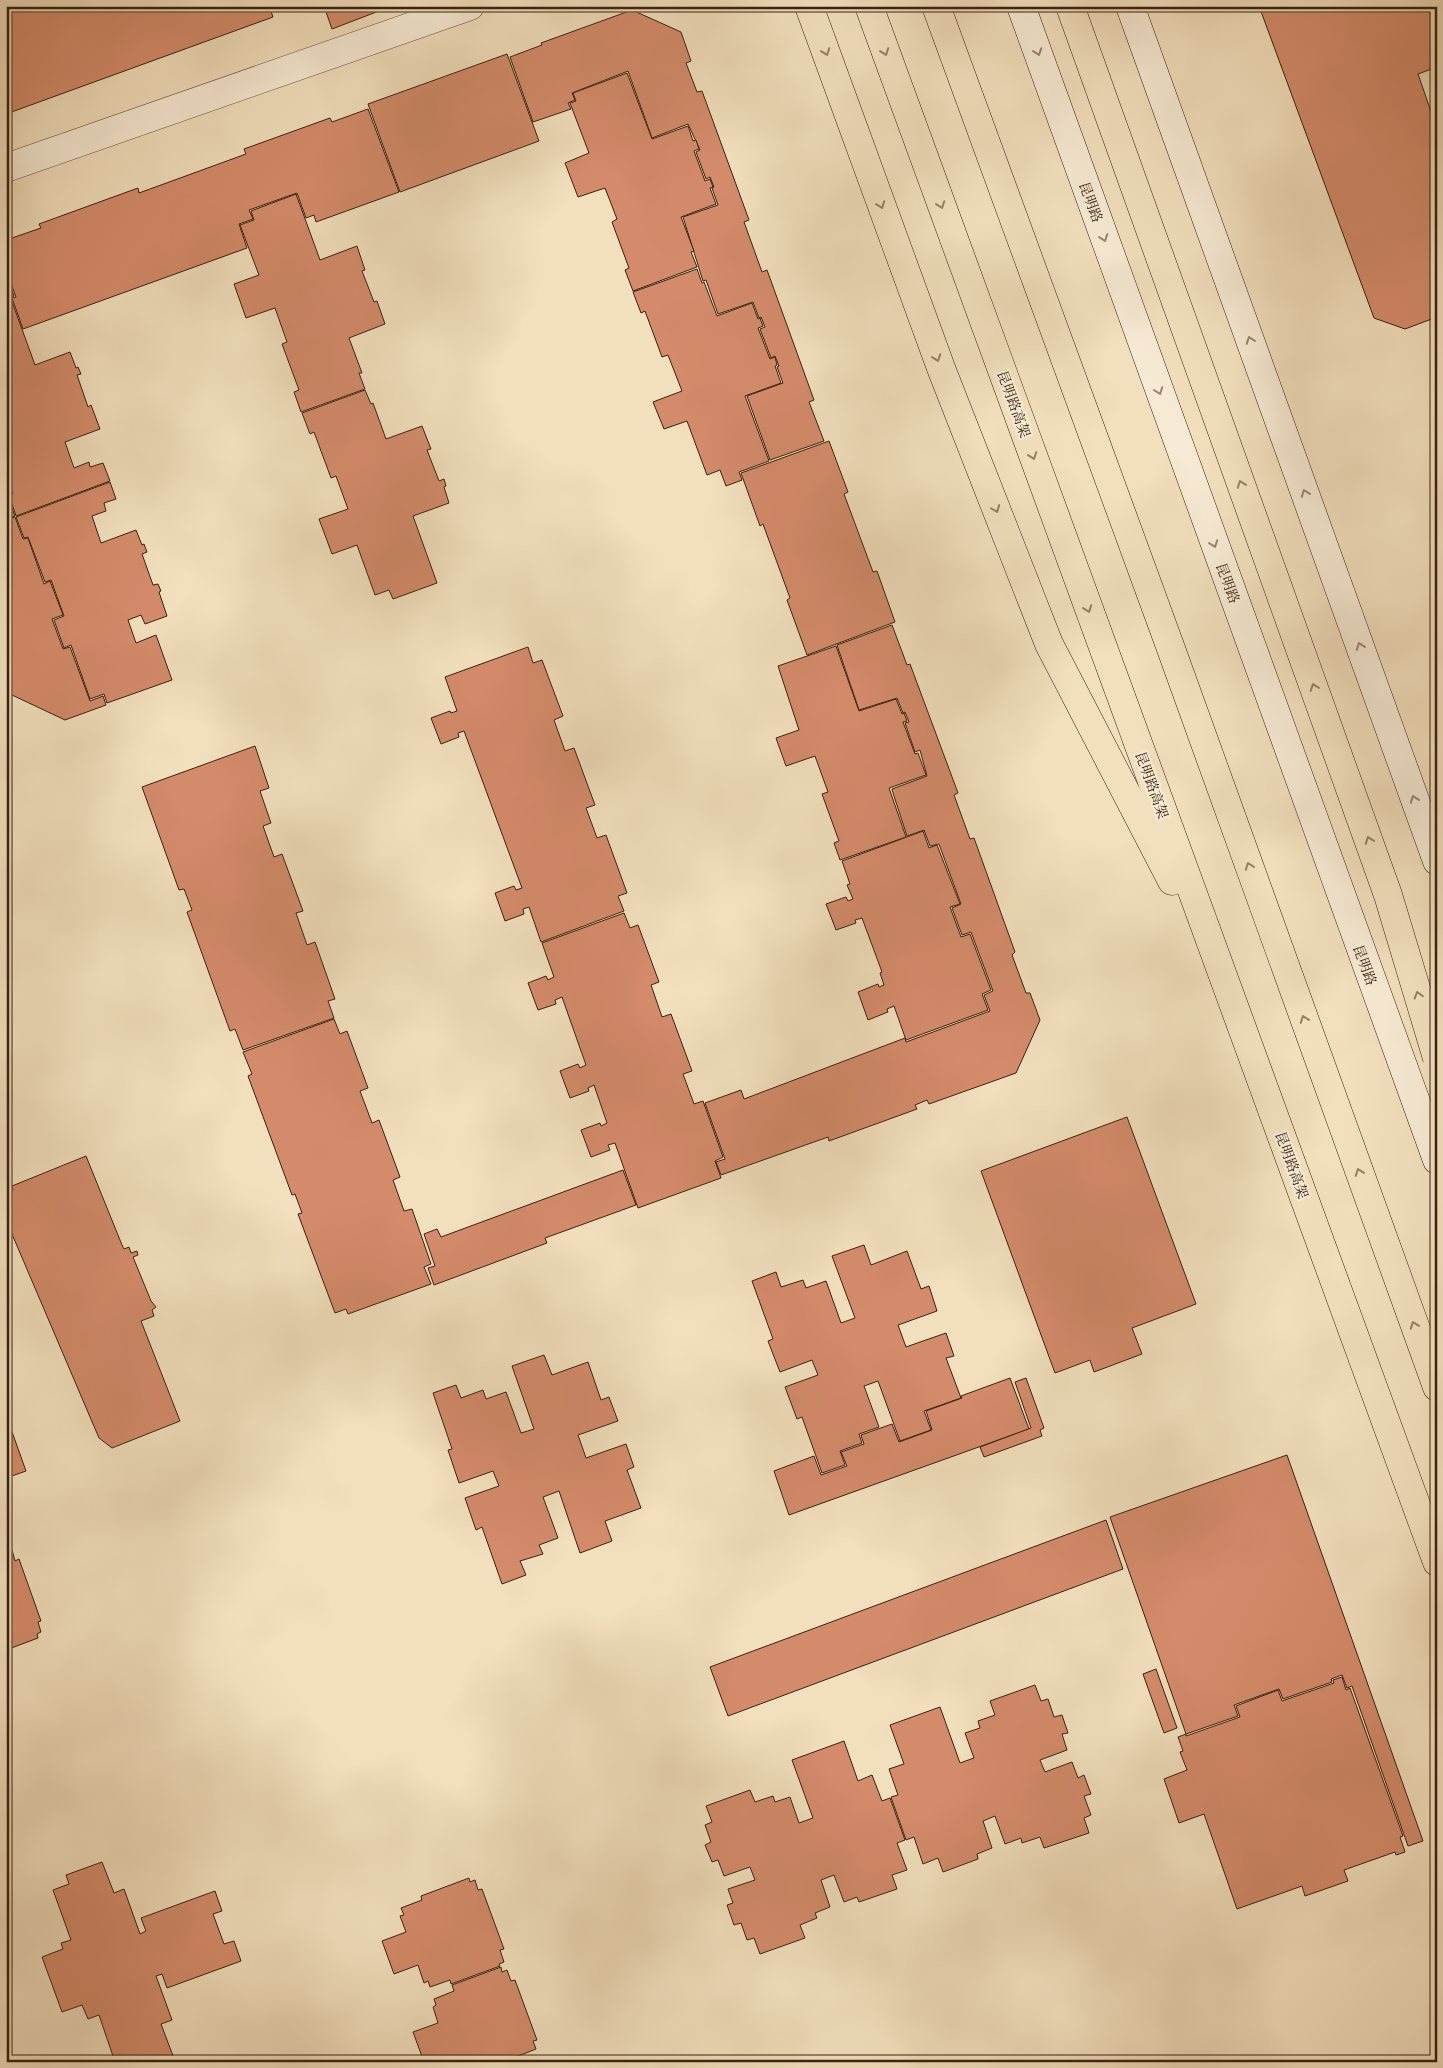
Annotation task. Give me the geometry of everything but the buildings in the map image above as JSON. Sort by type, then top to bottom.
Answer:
[{"type":"highway","points":[[809,6],[941,368],[1049,644],[1222,978]]},
{"type":"highway","name":"昆明路高架","points":[[869,6],[1222,978],[1437,1562]]},
{"type":"highway","points":[[936,6],[1437,1387]]},
{"type":"highway","points":[[1070,6],[1388,895],[1437,1058]]},
{"type":"main road","points":[[6,168],[470,6]]},
{"type":"main road","name":"昆明路","points":[[1021,6],[1437,1160]]},
{"type":"main road","points":[[1130,6],[1437,861]]}]
